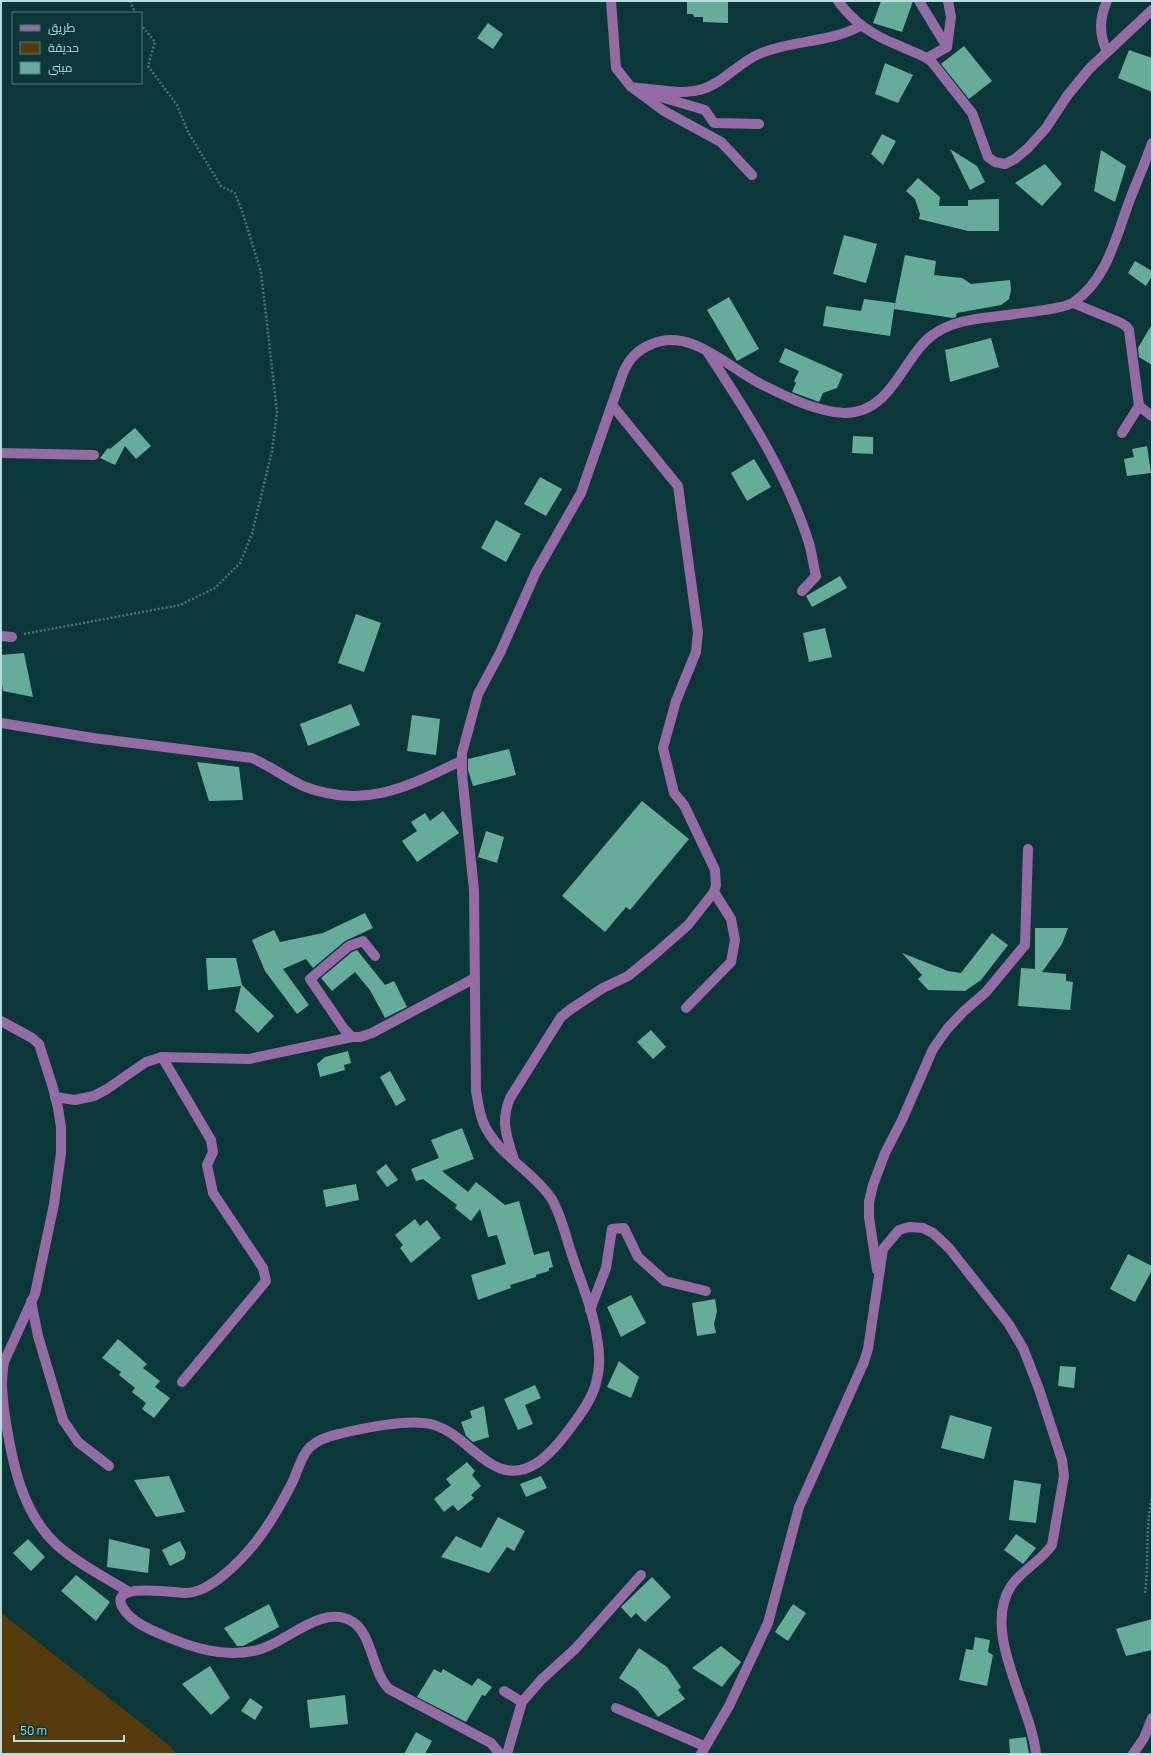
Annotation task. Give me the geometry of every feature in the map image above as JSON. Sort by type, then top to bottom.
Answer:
[{"type":"street","points":[[611,1],[616,68],[631,87],[664,111],[721,142],[752,175]]},
{"type":"street","points":[[838,1],[848,15],[860,26],[888,42],[927,58],[972,113],[988,157],[995,162],[1005,164],[1015,159],[1042,133],[1076,84],[1107,52],[1152,10]]},
{"type":"street","points":[[920,1],[947,47]]},
{"type":"street","points":[[947,47],[951,17],[948,1]]},
{"type":"street","points":[[1107,1],[1102,12],[1100,26],[1101,39],[1107,52]]},
{"type":"street","points":[[631,87],[686,91],[699,90],[713,84],[736,67],[758,54],[802,41],[848,33],[860,26]]},
{"type":"street","points":[[927,58],[947,47]]},
{"type":"street","points":[[631,87],[673,102],[705,110],[714,124],[759,124]]},
{"type":"street","points":[[500,1754],[491,1743],[388,1690],[378,1674],[364,1635],[352,1622],[334,1616],[323,1618],[276,1644],[259,1650],[242,1652],[215,1652],[195,1647],[143,1625],[130,1616],[121,1605],[122,1598],[129,1592],[143,1590],[193,1592],[211,1584],[239,1563],[267,1528],[308,1450],[320,1440],[338,1434],[370,1428],[408,1423],[429,1424],[448,1432],[493,1465],[506,1470],[519,1470],[533,1466],[557,1446],[579,1416],[594,1390],[599,1357],[597,1338],[590,1310],[555,1205],[535,1180],[489,1134],[484,1125],[478,1106],[476,1091],[474,890],[461,761],[478,694],[500,653],[536,572],[579,498],[627,364],[642,348],[658,341],[669,339],[682,341],[706,351],[758,382],[786,396],[834,412],[848,413],[864,408],[881,398],[900,378],[924,342],[944,328],[977,319],[1048,309],[1073,303],[1088,288],[1104,267],[1152,143]]},
{"type":"street","points":[[1073,303],[1126,326],[1129,330],[1139,406],[1122,433]]},
{"type":"street","points":[[706,351],[769,451],[789,489],[809,541],[816,576],[802,591]]},
{"type":"street","points":[[514,1160],[504,1128],[506,1109],[510,1098],[553,1027],[571,1009],[603,988],[628,976],[688,926],[714,892],[716,885],[716,870],[684,805],[674,793],[663,748],[676,702],[696,652],[698,632],[678,486],[612,405]]},
{"type":"street","points":[[1139,406],[1152,416]]},
{"type":"street","points":[[1,453],[94,454]]},
{"type":"street","points":[[1,636],[12,637]]},
{"type":"street","points":[[1,723],[93,738],[252,758],[302,785],[325,793],[351,796],[373,796],[401,789],[461,761]]},
{"type":"street","points":[[878,1274],[871,1238],[869,1217],[869,1202],[873,1185],[885,1153],[902,1120],[933,1049],[947,1029],[964,1011],[986,992],[1025,945],[1028,849]]},
{"type":"street","points":[[686,1008],[731,962],[735,940],[731,919],[714,892]]},
{"type":"street","points":[[352,1037],[344,1029],[310,979],[334,956],[356,943],[362,941],[375,956]]},
{"type":"street","points":[[55,1098],[75,1100],[94,1096],[107,1089],[146,1062],[162,1057],[249,1059],[352,1037],[360,1037],[372,1033],[475,978]]},
{"type":"street","points":[[1,1021],[26,1034],[39,1044],[55,1098],[61,1127],[62,1153],[54,1204],[37,1285],[4,1362],[2,1372],[3,1401],[11,1457],[22,1492],[30,1508],[46,1532],[57,1545],[73,1558],[129,1592]]},
{"type":"street","points":[[162,1057],[211,1140],[213,1152],[207,1165],[213,1192],[263,1268],[266,1280],[182,1382]]},
{"type":"street","points":[[616,1708],[703,1750],[729,1706],[768,1622],[800,1507],[864,1362],[868,1349],[878,1274],[883,1249],[898,1230],[909,1227],[923,1228],[933,1233],[949,1248],[1008,1323],[1023,1348],[1039,1389],[1062,1460],[1064,1476],[1052,1545],[1045,1555],[1019,1576],[1011,1586],[1002,1609],[1005,1649],[1030,1721],[1036,1754]]},
{"type":"street","points":[[590,1310],[606,1268],[612,1229],[624,1228],[638,1257],[665,1281],[706,1291]]},
{"type":"street","points":[[31,1301],[38,1336],[63,1420],[78,1442],[108,1466]]},
{"type":"street","points":[[507,1754],[522,1702],[541,1680],[575,1649],[641,1574]]},
{"type":"street","points":[[504,1691],[522,1702]]},
{"type":"street","points":[[1133,1754],[1144,1738],[1152,1718]]},
{"type":"path","points":[[130,1],[135,12]]},
{"type":"path","points":[[12,637],[26,633],[180,605],[215,588],[240,563],[252,534],[272,451],[277,412],[261,272],[242,211],[235,194],[221,186],[188,132],[177,105],[148,66],[155,42],[142,26]]},
{"type":"path","points":[[1145,1593],[1149,1512],[1152,1498]]},
{"type":"green space","points":[[1,1613],[170,1746],[176,1754],[1,1754]]},
{"type":"building","points":[[687,1],[728,1],[728,23],[703,22],[703,17],[694,17],[693,14],[687,14]]},
{"type":"building","points":[[881,1],[913,1],[902,32],[873,23]]},
{"type":"building","points":[[488,23],[503,34],[493,49],[477,38]]},
{"type":"building","points":[[964,46],[992,81],[969,99],[941,64]]},
{"type":"building","points":[[1129,50],[1152,58],[1152,92],[1118,78]]},
{"type":"building","points":[[885,63],[913,75],[898,103],[875,94]]},
{"type":"building","points":[[882,134],[896,141],[883,165],[871,154]]},
{"type":"building","points":[[950,149],[977,166],[985,182],[970,190]]},
{"type":"building","points":[[1101,150],[1126,166],[1115,202],[1094,191]]},
{"type":"building","points":[[1045,164],[1062,184],[1042,206],[1015,183]]},
{"type":"building","points":[[918,178],[940,197],[939,206],[968,206],[968,200],[999,199],[999,231],[968,231],[919,219],[920,214],[915,199],[906,191]]},
{"type":"building","points":[[844,235],[877,244],[866,283],[833,274]]},
{"type":"building","points":[[905,255],[936,261],[934,275],[962,278],[971,284],[1010,280],[1011,290],[1009,299],[1001,305],[957,313],[956,317],[953,318],[894,309]]},
{"type":"building","points":[[1135,261],[1152,271],[1152,276],[1146,286],[1128,273]]},
{"type":"building","points":[[729,297],[759,349],[737,361],[707,310]]},
{"type":"building","points":[[864,299],[895,303],[890,336],[823,326],[826,306],[861,311]]},
{"type":"building","points":[[1152,324],[1152,365],[1139,357],[1138,348]]},
{"type":"building","points":[[991,338],[999,367],[950,382],[945,350]]},
{"type":"building","points":[[785,348],[843,374],[837,388],[823,393],[819,402],[792,392],[796,383],[794,381],[799,371],[779,362]]},
{"type":"building","points":[[135,428],[151,446],[136,459],[125,446],[115,465],[100,458],[108,448],[110,449]]},
{"type":"building","points":[[853,436],[873,437],[873,454],[852,453]]},
{"type":"building","points":[[1147,446],[1151,473],[1127,476],[1124,459],[1134,457],[1132,449]]},
{"type":"building","points":[[754,459],[771,487],[747,501],[731,473]]},
{"type":"building","points":[[540,477],[562,489],[546,516],[524,504]]},
{"type":"building","points":[[496,520],[521,534],[506,562],[481,548]]},
{"type":"building","points":[[840,576],[847,588],[812,607],[806,596]]},
{"type":"building","points":[[356,614],[381,623],[364,672],[338,663]]},
{"type":"building","points":[[825,628],[832,657],[809,662],[803,633]]},
{"type":"building","points":[[24,653],[33,697],[3,691],[1,655]]},
{"type":"building","points":[[351,704],[360,725],[308,746],[300,724]]},
{"type":"building","points":[[412,715],[440,719],[436,755],[407,751]]},
{"type":"building","points":[[509,749],[516,775],[473,786],[468,770],[468,759]]},
{"type":"building","points":[[197,762],[239,767],[243,800],[209,801]]},
{"type":"building","points":[[642,801],[689,839],[630,910],[626,907],[605,932],[562,896]]},
{"type":"building","points":[[443,811],[459,833],[417,862],[402,841],[417,831],[411,822],[425,813],[430,821]]},
{"type":"building","points":[[486,831],[504,837],[497,863],[478,857]]},
{"type":"building","points":[[365,913],[373,928],[345,941],[313,968],[306,959],[283,969],[309,1005],[297,1014],[265,971],[252,940],[274,930],[280,942],[323,933]]},
{"type":"building","points":[[1035,928],[1068,928],[1062,944],[1042,972],[1066,974],[1066,981],[1073,982],[1070,1010],[1018,1006],[1021,968],[1035,969]]},
{"type":"building","points":[[992,933],[1008,945],[981,980],[965,991],[928,990],[918,979],[922,975],[902,953],[948,971],[961,973]]},
{"type":"building","points":[[357,950],[385,985],[394,981],[407,1007],[385,1018],[370,990],[355,972],[332,991],[321,978],[352,952]]},
{"type":"building","points":[[206,958],[236,958],[242,985],[274,1016],[258,1033],[235,1011],[241,986],[208,990]]},
{"type":"building","points":[[651,1030],[666,1047],[653,1059],[637,1042]]},
{"type":"building","points":[[348,1051],[351,1063],[344,1065],[345,1070],[320,1077],[317,1064],[325,1057]]},
{"type":"building","points":[[390,1071],[406,1100],[396,1106],[380,1077]]},
{"type":"building","points":[[462,1128],[474,1159],[442,1171],[468,1192],[476,1182],[505,1205],[519,1201],[534,1255],[549,1251],[553,1267],[549,1268],[549,1271],[536,1275],[536,1277],[510,1285],[511,1288],[478,1300],[471,1275],[506,1264],[497,1235],[488,1237],[480,1209],[471,1221],[455,1208],[457,1205],[423,1179],[416,1181],[411,1169],[439,1158],[431,1140]]},
{"type":"building","points":[[386,1164],[398,1180],[387,1187],[376,1172]]},
{"type":"building","points":[[356,1184],[359,1200],[326,1207],[323,1190]]},
{"type":"building","points":[[415,1219],[420,1226],[427,1220],[441,1238],[411,1263],[400,1248],[403,1245],[395,1235]]},
{"type":"building","points":[[1128,1254],[1152,1266],[1152,1270],[1135,1302],[1110,1289]]},
{"type":"building","points":[[631,1295],[646,1323],[621,1337],[607,1307]]},
{"type":"building","points":[[715,1299],[717,1311],[714,1324],[716,1333],[697,1336],[692,1303]]},
{"type":"building","points":[[118,1339],[147,1364],[143,1368],[160,1381],[155,1387],[170,1398],[154,1418],[142,1409],[146,1403],[132,1392],[135,1388],[119,1375],[121,1372],[102,1358]]},
{"type":"building","points":[[619,1361],[639,1377],[631,1398],[607,1387]]},
{"type":"building","points":[[1060,1366],[1076,1367],[1074,1388],[1058,1386]]},
{"type":"building","points":[[535,1385],[541,1398],[525,1405],[533,1424],[518,1430],[504,1399]]},
{"type":"building","points":[[484,1406],[489,1437],[473,1442],[466,1436],[461,1422],[472,1418],[470,1411]]},
{"type":"building","points":[[950,1415],[992,1427],[984,1459],[941,1448]]},
{"type":"building","points":[[467,1462],[475,1471],[472,1475],[481,1486],[471,1495],[474,1498],[458,1511],[453,1505],[444,1512],[434,1499],[451,1485],[446,1479]]},
{"type":"building","points":[[169,1476],[185,1512],[156,1517],[134,1480]]},
{"type":"building","points":[[541,1476],[547,1488],[526,1497],[520,1484]]},
{"type":"building","points":[[1014,1480],[1041,1484],[1036,1523],[1009,1520]]},
{"type":"building","points":[[498,1517],[525,1531],[514,1551],[507,1547],[489,1573],[441,1557],[456,1536],[481,1548]]},
{"type":"building","points":[[1016,1534],[1036,1548],[1023,1564],[1004,1550]]},
{"type":"building","points":[[28,1539],[45,1557],[31,1571],[13,1553]]},
{"type":"building","points":[[109,1539],[150,1549],[148,1573],[107,1567]]},
{"type":"building","points":[[180,1541],[186,1553],[184,1559],[170,1566],[162,1550]]},
{"type":"building","points":[[76,1575],[110,1602],[96,1621],[61,1591]]},
{"type":"building","points":[[652,1577],[671,1597],[645,1622],[636,1613],[631,1618],[621,1607]]},
{"type":"building","points":[[269,1604],[279,1627],[243,1646],[237,1646],[224,1628]]},
{"type":"building","points":[[793,1604],[806,1613],[788,1641],[775,1632]]},
{"type":"building","points":[[1152,1619],[1152,1650],[1126,1656],[1116,1629]]},
{"type":"building","points":[[975,1637],[990,1640],[988,1652],[993,1655],[987,1686],[959,1680],[966,1649],[973,1650]]},
{"type":"building","points":[[721,1646],[741,1662],[722,1687],[692,1668]]},
{"type":"building","points":[[639,1648],[667,1667],[681,1687],[678,1690],[685,1699],[658,1717],[637,1690],[619,1678]]},
{"type":"building","points":[[210,1666],[230,1698],[211,1715],[182,1684]]},
{"type":"building","points":[[434,1669],[441,1673],[443,1669],[472,1686],[478,1678],[492,1687],[485,1696],[482,1695],[466,1722],[417,1697]]},
{"type":"building","points":[[345,1695],[348,1724],[310,1728],[307,1700]]},
{"type":"building","points":[[250,1698],[263,1707],[255,1720],[241,1711]]},
{"type":"building","points":[[416,1732],[432,1741],[425,1754],[404,1754]]},
{"type":"building","points":[[1026,1737],[1029,1754],[1010,1754],[1009,1739]]}]
